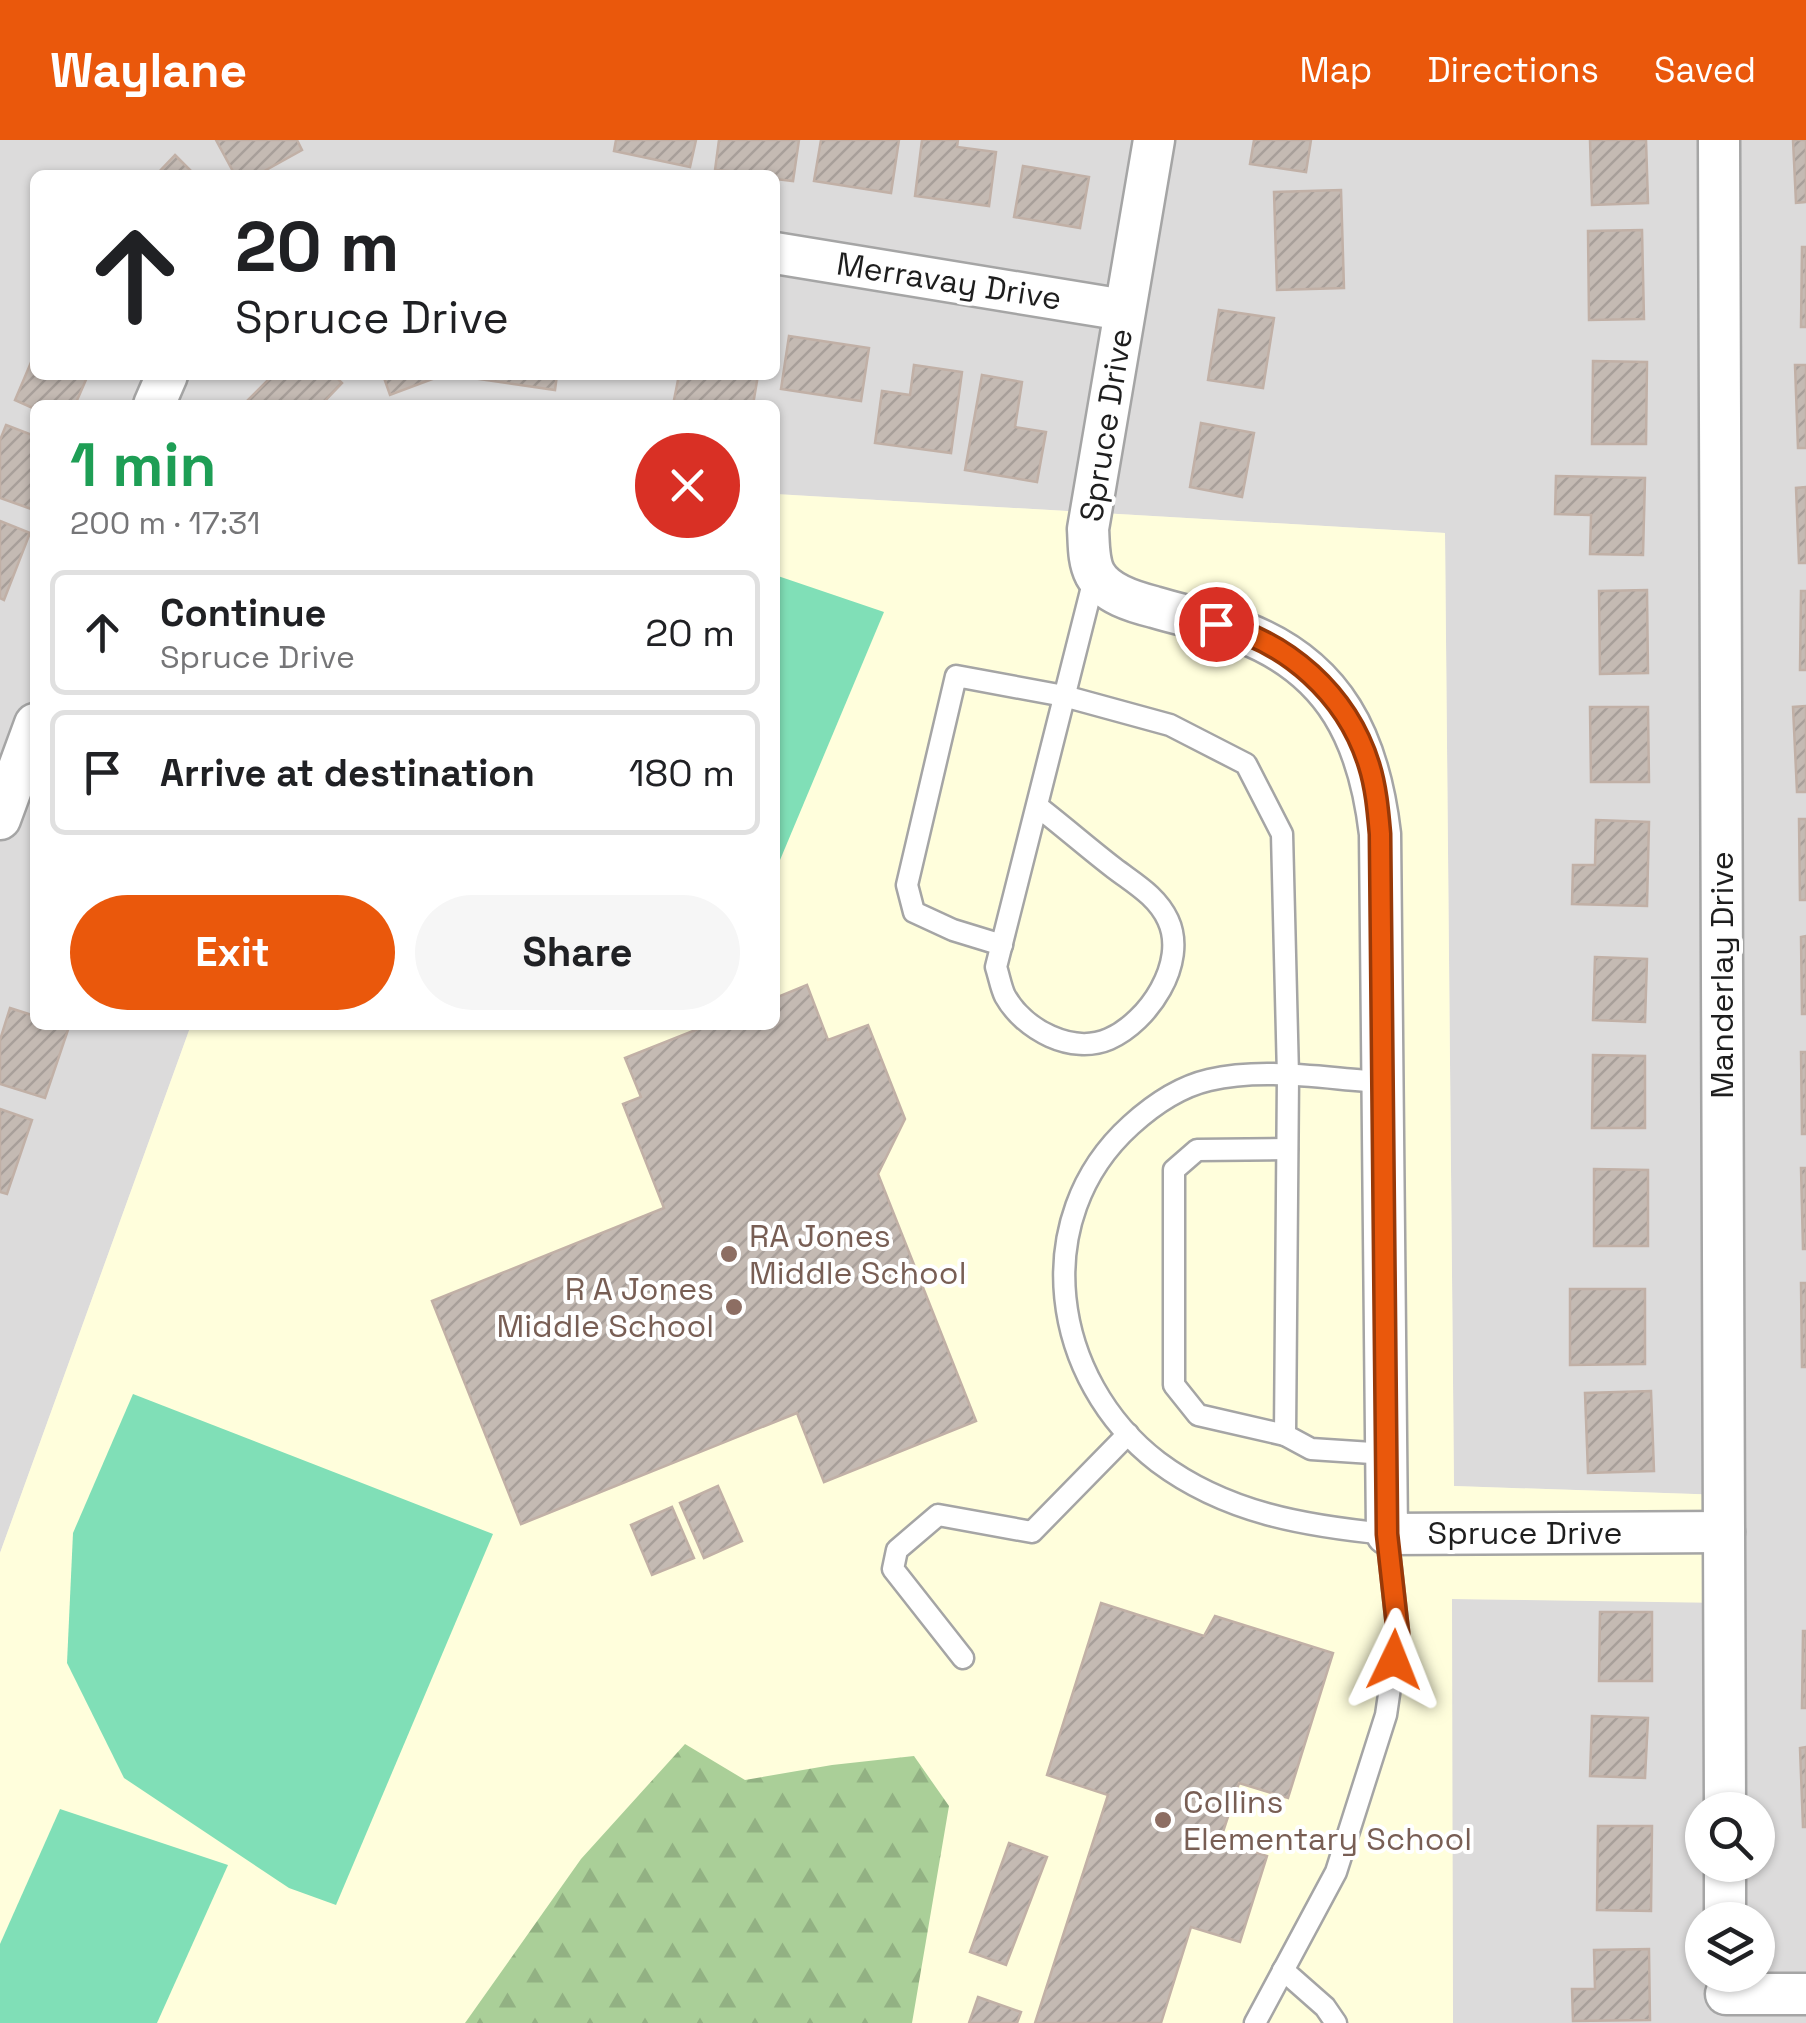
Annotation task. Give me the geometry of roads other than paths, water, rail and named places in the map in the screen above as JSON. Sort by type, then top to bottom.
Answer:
[{"type":"street","name":"Spruce Drive","points":[[1154,140],[1088,529],[1095,574],[1128,600],[1238,630],[1276,648],[1315,678],[1338,704],[1369,766],[1380,834],[1387,1534],[1724,1532]]},
{"type":"street","name":"Manderlay Drive","points":[[1718,140],[1725,1792]]},
{"type":"street","name":"Merravay Drive","points":[[780,253],[1124,310]]},
{"type":"street","points":[[0,819],[30,738]]},
{"type":"street","points":[[1726,1997],[1806,1994]]},
{"type":"lane","points":[[1037,806],[1147,890],[1169,922],[1174,953],[1165,979],[1141,1018],[1108,1040],[1075,1044],[1034,1029],[1005,996],[996,967],[1095,574]]},
{"type":"lane","points":[[1002,945],[953,930],[914,912],[907,885],[956,676],[1064,696],[1170,725],[1246,764],[1282,834],[1288,1076],[1285,1435]]},
{"type":"lane","points":[[1255,2023],[1336,1872],[1386,1715],[1398,1633],[1387,1534],[1308,1526],[1250,1510],[1202,1490],[1157,1461],[1108,1415],[1087,1373],[1064,1307],[1064,1248],[1078,1198],[1106,1148],[1154,1104],[1206,1080],[1249,1074],[1383,1082]]},
{"type":"lane","points":[[1287,1150],[1197,1150],[1174,1170],[1174,1385],[1198,1415],[1285,1435],[1311,1449],[1386,1454]]},
{"type":"lane","points":[[963,1658],[893,1569],[897,1550],[938,1516],[1032,1532],[1128,1434]]},
{"type":"lane","points":[[1283,1970],[1325,2007],[1336,2023]]},
{"type":"place","name":"RA Jones Middle School","points":[[729,1254]]},
{"type":"place","name":"R A Jones Middle School","points":[[734,1307]]},
{"type":"place","name":"Collins Elementary School","points":[[1163,1820]]}]
